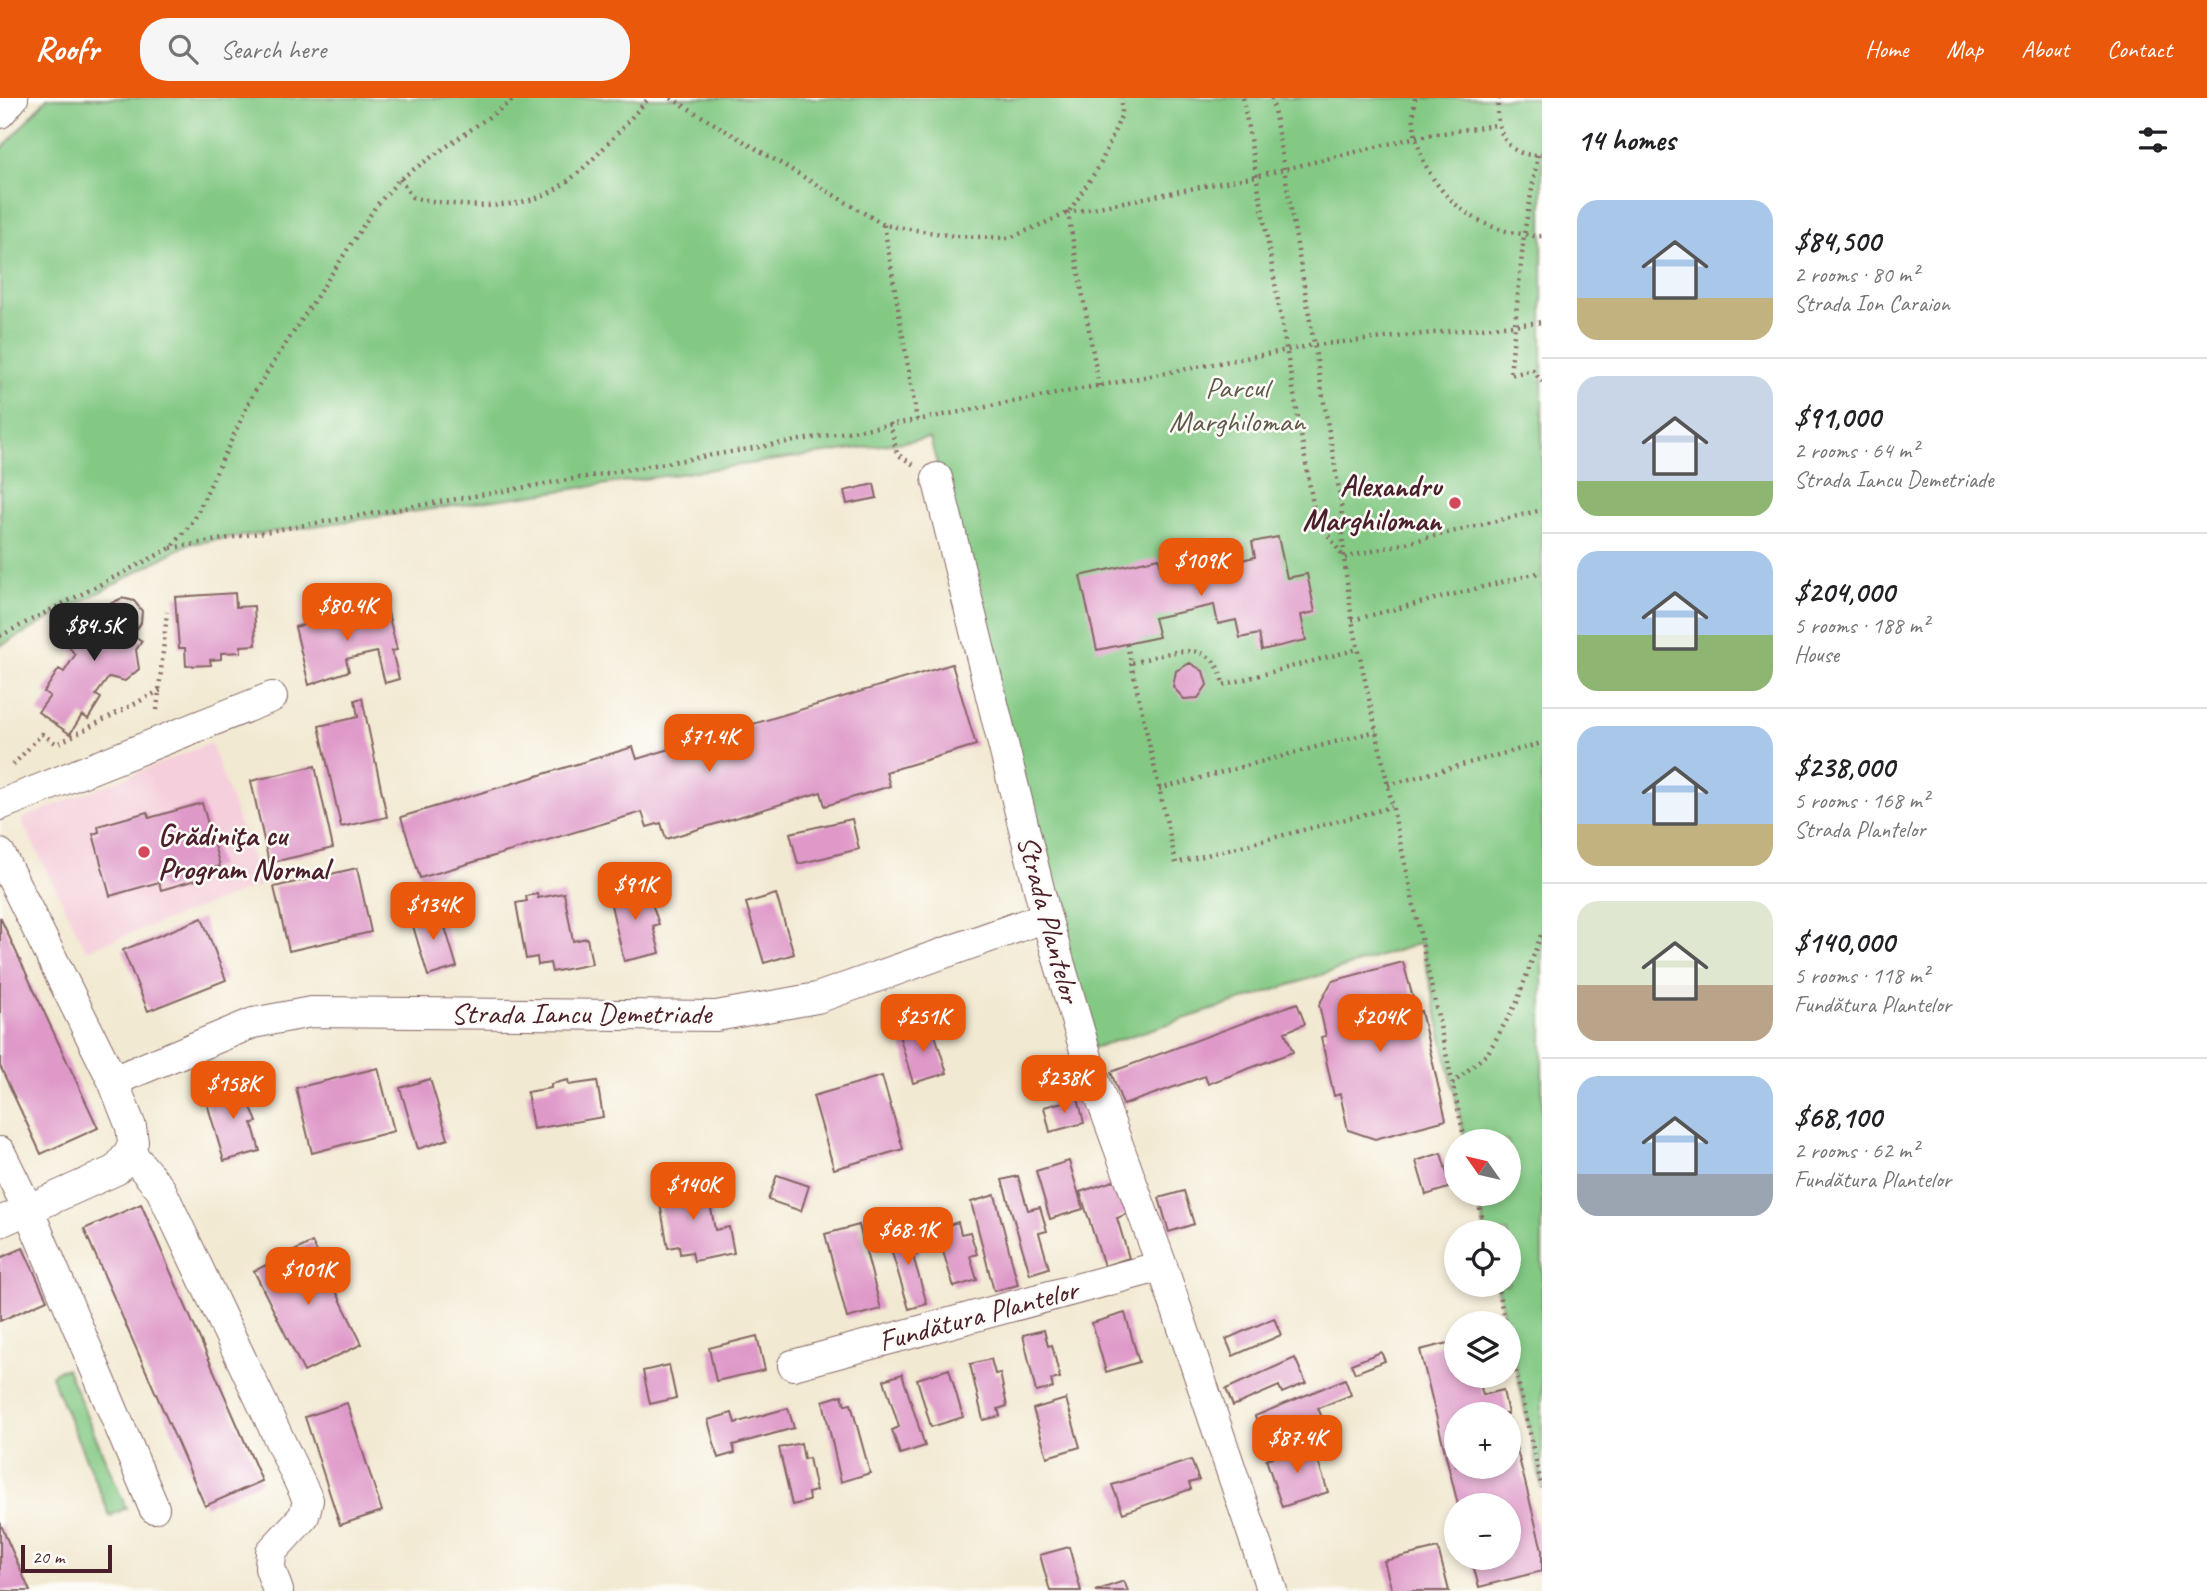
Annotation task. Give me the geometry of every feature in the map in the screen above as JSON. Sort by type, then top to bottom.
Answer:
[{"type":"street","points":[[0,113],[13,98]]},
{"type":"street","name":"Strada Plantelor","points":[[936,478],[1046,917],[1091,1071],[1162,1266],[1272,1591]]},
{"type":"street","points":[[0,805],[272,697]]},
{"type":"street","points":[[0,854],[113,1081],[131,1127],[130,1152],[116,1170],[0,1222]]},
{"type":"street","name":"Strada Iancu Demetriade","points":[[113,1081],[253,1023],[311,1012],[716,1016],[817,998],[1046,917]]},
{"type":"street","points":[[0,1152],[29,1209],[154,1508]]},
{"type":"street","points":[[130,1152],[161,1190],[308,1500],[304,1516],[271,1552],[270,1568],[278,1591]]},
{"type":"street","name":"Fundătura Plantelor","points":[[793,1365],[1162,1266]]},
{"type":"path","points":[[171,548],[194,520],[253,394],[376,206],[400,179],[516,98]]},
{"type":"path","points":[[400,179],[412,197],[452,206],[509,204],[555,190],[597,153],[649,98]]},
{"type":"path","points":[[671,98],[884,225],[954,236],[1010,238],[1068,213],[1256,176],[1417,137],[1496,125]]},
{"type":"path","points":[[1099,386],[1068,213],[1100,165],[1122,114],[1122,98]]},
{"type":"path","points":[[1243,98],[1315,516],[1343,558]]},
{"type":"path","points":[[1272,98],[1341,502],[1343,558],[1352,620],[1462,1129]]},
{"type":"path","points":[[1415,98],[1413,114],[1420,156],[1430,176],[1458,208],[1495,229],[1542,236]]},
{"type":"path","points":[[1499,98],[1496,125],[1511,148],[1540,155],[1524,234],[1510,375],[1533,370],[1542,382]]},
{"type":"path","points":[[884,225],[916,420]]},
{"type":"path","points":[[0,636],[171,548],[916,420],[1314,345],[1542,322]]},
{"type":"path","points":[[890,424],[897,454],[936,478]]},
{"type":"path","points":[[1343,558],[1542,510]]},
{"type":"path","points":[[1352,620],[1542,572]]},
{"type":"path","points":[[151,745],[161,690],[167,612]]},
{"type":"path","points":[[1126,644],[1176,863],[1392,807]]},
{"type":"path","points":[[1130,663],[1187,650],[1203,653],[1215,662],[1223,685],[1358,649]]},
{"type":"path","points":[[42,734],[57,744],[161,690]]},
{"type":"path","points":[[1159,789],[1376,731]]},
{"type":"path","points":[[1388,785],[1542,743]]},
{"type":"path","points":[[1452,1084],[1488,1053],[1517,1002],[1542,932]]},
{"type":"path","points":[[1519,1388],[1542,1488]]},
{"type":"shaded area","name":"Grădiniţa cu Program Normal","points":[[211,743],[261,885],[86,950],[21,819]]},
{"type":"green space","name":"Parcul Marghiloman","points":[[47,98],[1542,98],[1542,1488],[1520,1388],[1521,1311],[1502,1311],[1500,1297],[1521,1297],[1521,1220],[1482,1220],[1480,1206],[1521,1206],[1521,1129],[1462,1129],[1421,943],[1093,1048],[930,438],[188,544],[0,646],[0,151]]},
{"type":"green space","points":[[67,1369],[126,1508],[110,1516],[51,1376],[58,1370]]},
{"type":"building","points":[[874,484],[877,498],[847,504],[844,491]]},
{"type":"building","points":[[1278,537],[1287,578],[1307,574],[1315,612],[1301,615],[1306,640],[1262,650],[1259,634],[1240,638],[1236,620],[1218,624],[1214,605],[1154,618],[1159,637],[1097,650],[1080,576],[1159,558],[1163,577],[1255,557],[1252,542]]},
{"type":"building","points":[[235,593],[236,607],[254,606],[256,645],[241,646],[241,652],[221,653],[221,659],[210,660],[211,665],[186,666],[185,648],[179,648],[175,597]]},
{"type":"building","points":[[122,598],[134,601],[142,611],[141,623],[133,635],[142,641],[136,650],[139,669],[125,681],[109,677],[96,695],[101,698],[88,719],[82,715],[70,734],[38,712],[50,696],[44,692],[59,669],[64,672],[75,655],[68,645],[73,627],[90,621],[97,611],[104,616],[110,604]]},
{"type":"building","points":[[386,604],[397,650],[392,651],[399,679],[385,683],[377,652],[346,659],[349,671],[309,685],[295,627]]},
{"type":"building","points":[[1190,663],[1203,671],[1207,685],[1198,698],[1184,699],[1173,687],[1176,671]]},
{"type":"building","points":[[952,664],[976,745],[886,772],[890,786],[825,806],[821,792],[666,839],[661,823],[647,827],[642,812],[420,878],[401,817],[633,747],[637,759]]},
{"type":"building","points":[[362,698],[387,817],[341,827],[319,726],[358,717],[355,700]]},
{"type":"building","points":[[315,766],[333,848],[269,863],[251,781]]},
{"type":"building","points":[[202,803],[220,866],[205,871],[206,877],[161,890],[159,882],[110,896],[93,834],[99,832],[98,826],[147,812],[149,818]]},
{"type":"building","points":[[852,819],[859,849],[798,864],[790,833]]},
{"type":"building","points":[[357,868],[371,932],[289,951],[274,887]]},
{"type":"building","points":[[645,883],[659,924],[653,926],[660,953],[624,961],[608,892]]},
{"type":"building","points":[[564,893],[573,941],[587,938],[592,964],[552,972],[550,963],[538,965],[537,957],[526,959],[516,903],[527,901],[526,896],[537,894],[538,898]]},
{"type":"building","points":[[776,894],[794,954],[764,963],[746,903]]},
{"type":"building","points":[[439,907],[457,967],[428,976],[410,916]]},
{"type":"building","points":[[0,917],[98,1128],[41,1154],[0,1066]]},
{"type":"building","points":[[202,918],[226,980],[148,1011],[123,950]]},
{"type":"building","points":[[1403,962],[1417,1012],[1421,1011],[1446,1120],[1375,1139],[1348,1130],[1340,1094],[1334,1096],[1321,1037],[1326,1036],[1319,1005],[1332,981]]},
{"type":"building","points":[[1297,1003],[1305,1024],[1285,1032],[1293,1052],[1208,1084],[1205,1076],[1123,1105],[1111,1072]]},
{"type":"building","points":[[932,1025],[947,1073],[913,1083],[899,1035]]},
{"type":"building","points":[[378,1068],[394,1131],[312,1153],[296,1088]]},
{"type":"building","points":[[882,1076],[903,1149],[834,1169],[813,1096]]},
{"type":"building","points":[[430,1079],[448,1139],[418,1149],[400,1088]]},
{"type":"building","points":[[568,1080],[569,1085],[597,1081],[603,1117],[533,1129],[527,1092],[551,1088],[551,1084]]},
{"type":"building","points":[[241,1082],[257,1122],[252,1123],[260,1151],[224,1161],[204,1093]]},
{"type":"building","points":[[1078,1098],[1084,1123],[1050,1132],[1044,1107]]},
{"type":"building","points":[[1441,1153],[1444,1163],[1444,1189],[1426,1195],[1416,1161]]},
{"type":"building","points":[[1069,1161],[1083,1209],[1050,1219],[1036,1171]]},
{"type":"building","points":[[777,1175],[809,1186],[801,1211],[768,1200]]},
{"type":"building","points":[[1018,1176],[1028,1210],[1040,1207],[1047,1231],[1039,1233],[1049,1268],[1030,1274],[1002,1180]]},
{"type":"building","points":[[1116,1180],[1127,1214],[1117,1218],[1129,1258],[1104,1266],[1080,1192]]},
{"type":"building","points":[[706,1182],[715,1230],[729,1227],[734,1253],[694,1261],[692,1252],[680,1254],[679,1246],[668,1248],[658,1192],[669,1190],[668,1185],[679,1183],[680,1187]]},
{"type":"building","points":[[1184,1191],[1194,1224],[1169,1232],[1159,1198]]},
{"type":"building","points":[[995,1195],[1018,1285],[994,1291],[971,1202]]},
{"type":"building","points":[[141,1204],[262,1481],[205,1506],[84,1229]]},
{"type":"building","points":[[958,1222],[961,1234],[970,1232],[977,1254],[970,1256],[977,1280],[954,1287],[936,1229]]},
{"type":"building","points":[[859,1225],[881,1309],[847,1318],[825,1234]]},
{"type":"building","points":[[913,1229],[920,1253],[913,1256],[927,1304],[909,1309],[887,1236]]},
{"type":"building","points":[[312,1242],[362,1344],[304,1372],[254,1271]]},
{"type":"building","points":[[23,1248],[47,1300],[0,1321],[0,1258]]},
{"type":"building","points":[[1125,1313],[1139,1362],[1106,1372],[1092,1323]]},
{"type":"building","points":[[1274,1318],[1281,1335],[1233,1356],[1226,1339]]},
{"type":"building","points":[[1044,1330],[1048,1346],[1052,1345],[1060,1378],[1051,1380],[1053,1388],[1036,1392],[1023,1335]]},
{"type":"building","points":[[757,1336],[765,1370],[716,1381],[709,1348]]},
{"type":"building","points":[[1444,1344],[1444,1388],[1481,1388],[1483,1395],[1503,1390],[1506,1402],[1444,1402],[1444,1448],[1420,1350]]},
{"type":"building","points":[[1381,1352],[1385,1361],[1355,1373],[1351,1364]]},
{"type":"building","points":[[1295,1358],[1306,1383],[1282,1393],[1279,1386],[1233,1406],[1226,1389]]},
{"type":"building","points":[[991,1359],[995,1374],[1000,1373],[1007,1406],[998,1409],[1000,1416],[983,1420],[970,1364]]},
{"type":"building","points":[[669,1365],[676,1398],[650,1404],[643,1371]]},
{"type":"building","points":[[949,1369],[963,1417],[931,1427],[917,1379]]},
{"type":"building","points":[[902,1374],[925,1446],[900,1454],[892,1430],[899,1427],[884,1380]]},
{"type":"building","points":[[1345,1379],[1351,1395],[1318,1408],[1323,1420],[1299,1430],[1296,1421],[1262,1435],[1255,1416]]},
{"type":"building","points":[[842,1395],[845,1405],[851,1404],[870,1473],[841,1482],[823,1401]]},
{"type":"building","points":[[1066,1399],[1080,1447],[1047,1457],[1033,1409]]},
{"type":"building","points":[[347,1403],[382,1511],[340,1525],[305,1417]]},
{"type":"building","points":[[788,1408],[794,1428],[733,1445],[735,1453],[718,1458],[708,1420],[732,1413],[735,1423]]},
{"type":"building","points":[[801,1443],[804,1459],[809,1458],[816,1491],[808,1493],[809,1501],[792,1505],[779,1448]]},
{"type":"building","points":[[1312,1443],[1328,1492],[1282,1507],[1266,1459]]},
{"type":"building","points":[[1191,1460],[1199,1480],[1189,1483],[1191,1489],[1123,1513],[1112,1485]]},
{"type":"building","points":[[1521,1466],[1542,1550],[1542,1571],[1479,1587],[1474,1570],[1521,1570],[1521,1493],[1455,1493],[1452,1479],[1521,1479]]},
{"type":"building","points":[[0,1522],[6,1537],[30,1591],[0,1591]]},
{"type":"building","points":[[1069,1547],[1081,1591],[1050,1591],[1040,1555]]},
{"type":"building","points":[[1438,1548],[1449,1591],[1392,1591],[1384,1561]]},
{"type":"building","points":[[1124,1581],[1128,1591],[1095,1591]]},
{"type":"place","name":"Alexandru Marghiloman","points":[[1455,503]]},
{"type":"place","name":"Grădiniţa cu Program Normal","points":[[144,852]]}]
